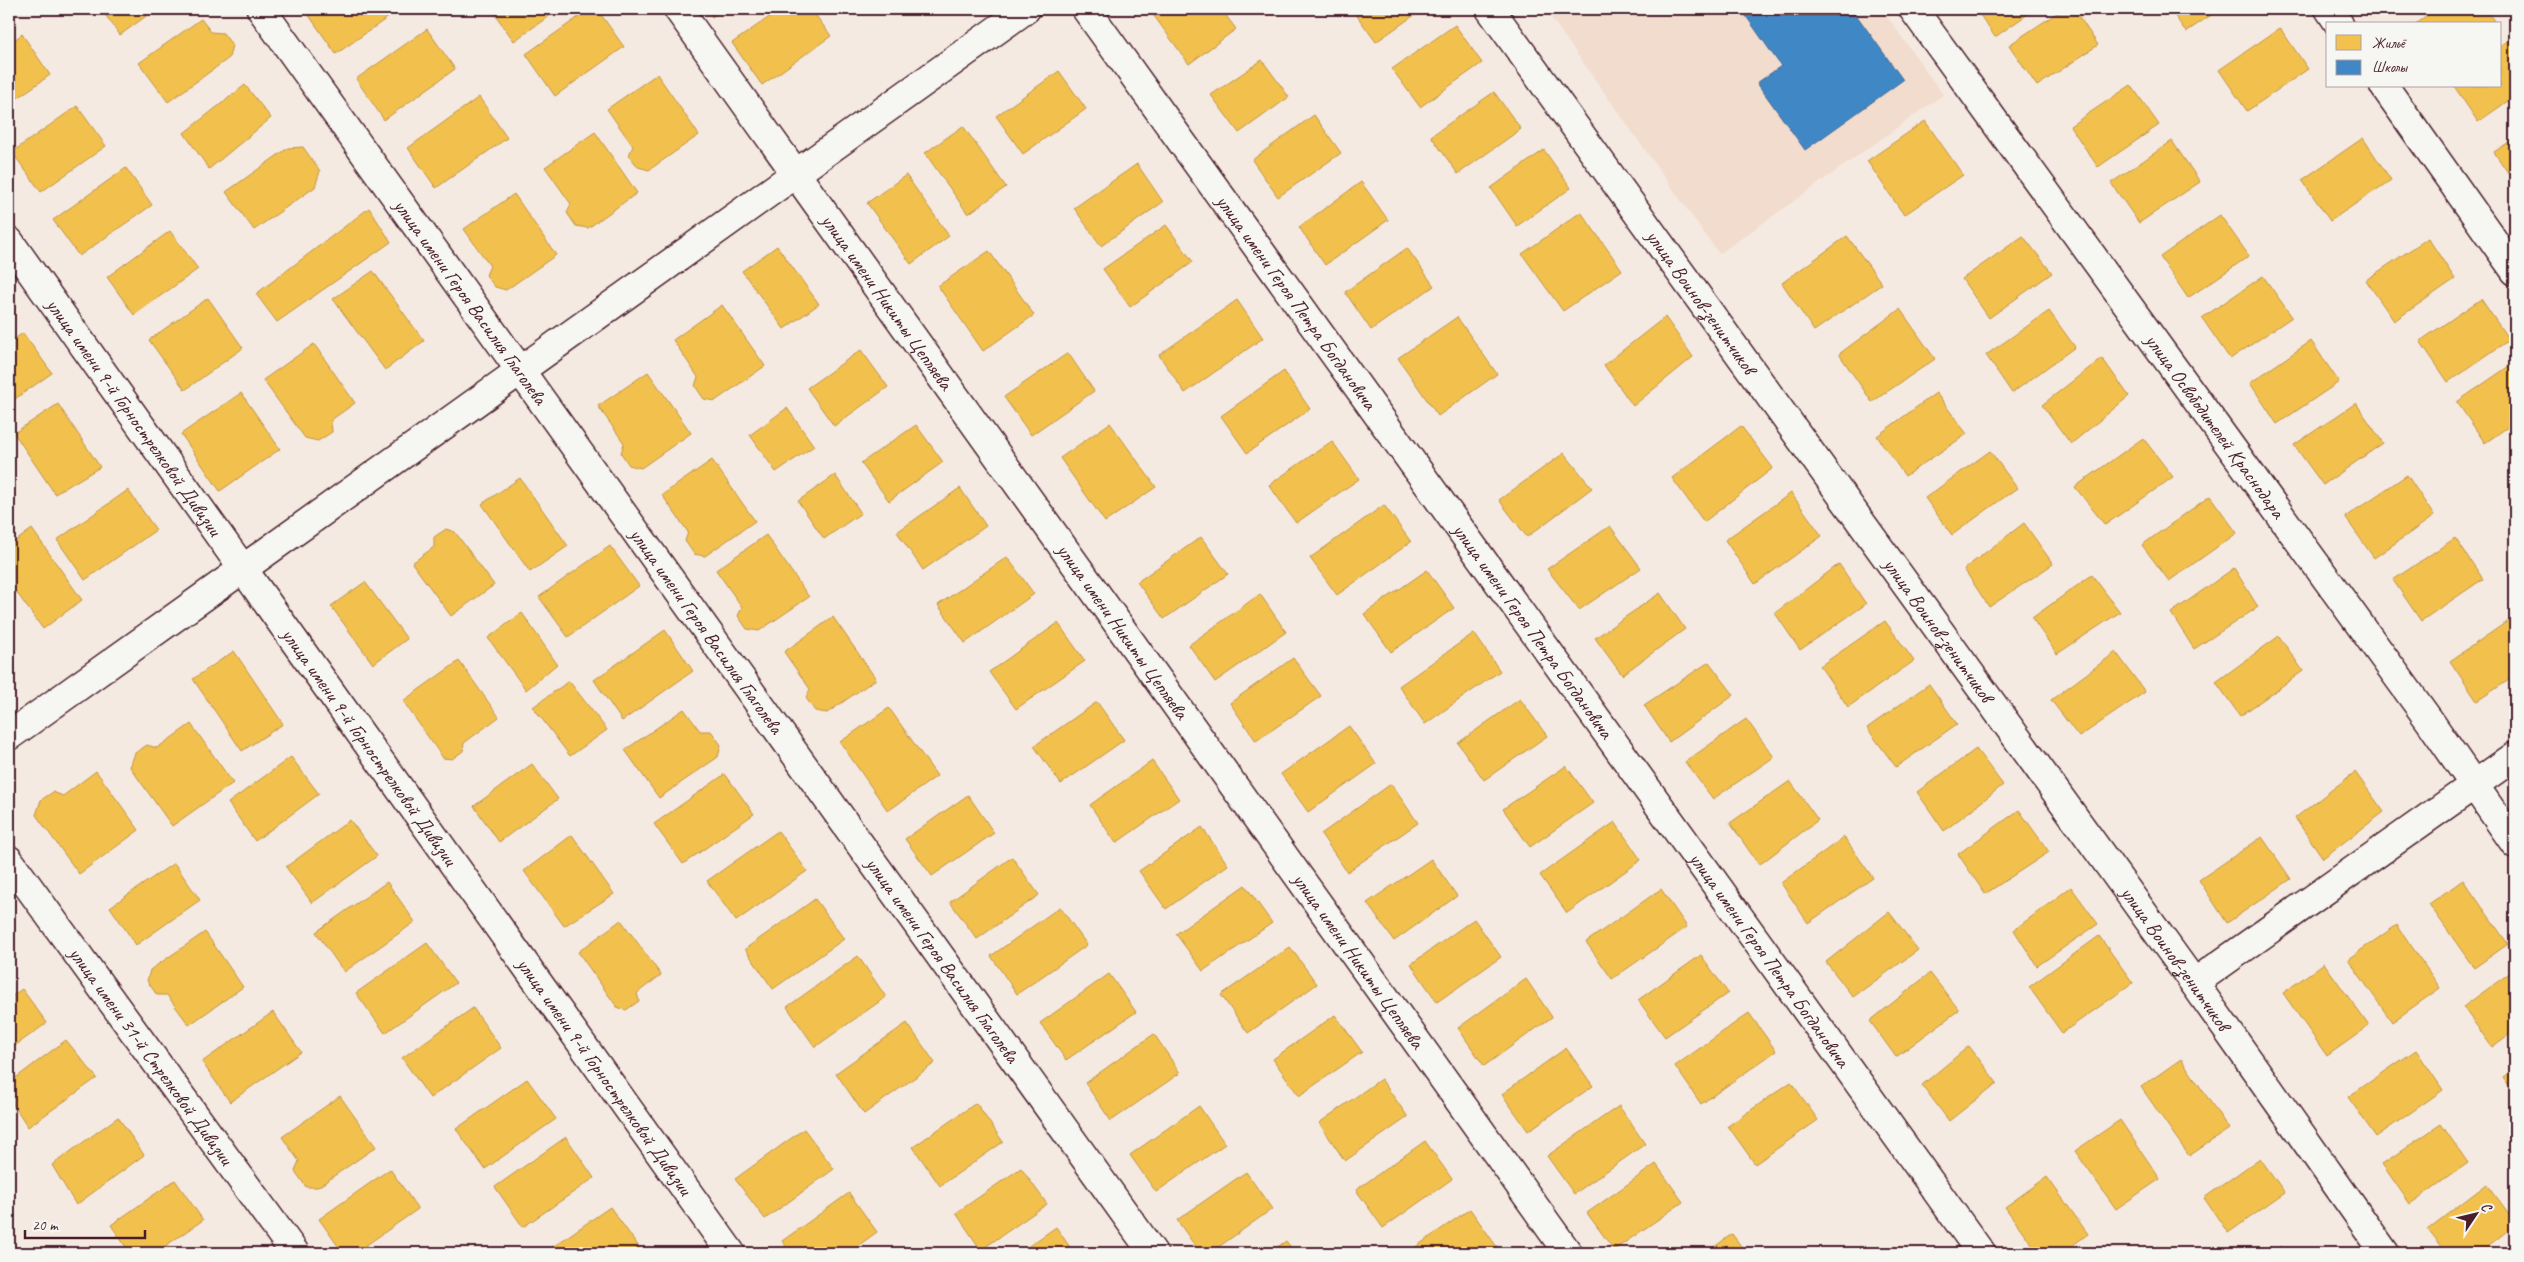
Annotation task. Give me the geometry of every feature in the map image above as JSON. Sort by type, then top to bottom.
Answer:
[{"type":"street","name":"улица имени Героя Василия Глаголева","points":[[261,9],[1153,1253]]},
{"type":"street","name":"улица имени Никиты Цепляева","points":[[678,9],[1568,1253]]},
{"type":"street","points":[[9,736],[1026,9]]},
{"type":"street","name":"улица имени Героя Петра Богдановича","points":[[1086,9],[1981,1253]]},
{"type":"street","name":"улица Воинов-зенитчиков","points":[[1490,9],[2194,983],[2385,1253]]},
{"type":"street","name":"улица Освободителей Краснодара","points":[[1913,9],[2515,844]]},
{"type":"street","points":[[2328,9],[2338,22]]},
{"type":"street","points":[[2385,88],[2515,271]]},
{"type":"street","name":"улица имени 9-й Горнострелковой Дивизии","points":[[9,242],[731,1253]]},
{"type":"street","points":[[2194,983],[2515,756]]},
{"type":"street","name":"улица имени 31-й Стрелковой Дивизии","points":[[9,860],[295,1253]]},
{"type":"shaded area","points":[[1545,9],[1882,9],[1943,95],[1719,254]]},
{"type":"building: Жильё","points":[[101,9],[156,9],[120,35]]},
{"type":"building: Жильё","points":[[315,9],[400,9],[336,54],[308,14]]},
{"type":"building: Жильё","points":[[491,9],[559,9],[514,41]]},
{"type":"building: Жильё","points":[[590,9],[597,9],[624,47],[555,96],[526,54]]},
{"type":"building: Жильё","points":[[706,9],[723,9],[712,17]]},
{"type":"building: Жильё","points":[[781,9],[811,9],[831,36],[762,85],[732,43]]},
{"type":"building: Жильё","points":[[1149,9],[1221,9],[1236,29],[1189,64]]},
{"type":"building: Жильё","points":[[1352,9],[1423,9],[1376,42]]},
{"type":"building: Жильё","points":[[1976,9],[2035,9],[1995,37]]},
{"type":"building: Жильё","points":[[2063,9],[2074,9],[2098,45],[2037,86],[2009,45]]},
{"type":"building: Жильё","points":[[2170,9],[2220,9],[2186,32]]},
{"type":"building: Жильё","points":[[2437,9],[2486,9],[2495,22],[2419,22]]},
{"type":"building: Жильё","points":[[201,19],[211,32],[223,33],[232,45],[229,58],[168,102],[139,63]]},
{"type":"building: Жильё","points":[[1455,25],[1482,63],[1420,107],[1392,69]]},
{"type":"building: Жильё","points":[[2280,28],[2308,69],[2247,111],[2219,70]]},
{"type":"building: Жильё","points":[[427,29],[455,69],[384,120],[356,79]]},
{"type":"building: Жильё","points":[[22,34],[50,75],[9,104],[9,44]]},
{"type":"building: Жильё","points":[[2511,39],[2515,44],[2515,96],[2478,122],[2455,88],[2502,88],[2502,45]]},
{"type":"building: Жильё","points":[[1262,60],[1289,97],[1239,133],[1211,95]]},
{"type":"building: Жильё","points":[[1059,71],[1086,109],[1023,154],[996,116]]},
{"type":"building: Жильё","points":[[657,74],[699,135],[649,170],[638,167],[629,155],[633,146],[607,109]]},
{"type":"building: Жильё","points":[[245,85],[271,118],[209,169],[184,133]]},
{"type":"building: Жильё","points":[[2131,85],[2159,125],[2098,167],[2070,126]]},
{"type":"building: Жильё","points":[[1494,92],[1521,129],[1458,174],[1431,136]]},
{"type":"building: Жильё","points":[[479,97],[507,138],[436,188],[408,148]]},
{"type":"building: Жильё","points":[[77,106],[106,146],[41,192],[12,152]]},
{"type":"building: Жильё","points":[[1314,115],[1341,153],[1278,197],[1252,160]]},
{"type":"building: Жильё","points":[[1925,121],[1963,175],[1904,215],[1867,161]]},
{"type":"building: Жильё","points":[[963,126],[1006,187],[968,214],[925,153]]},
{"type":"building: Жильё","points":[[595,132],[637,193],[588,228],[576,226],[567,213],[571,204],[545,167]]},
{"type":"building: Жильё","points":[[2363,138],[2391,180],[2330,221],[2302,180]]},
{"type":"building: Жильё","points":[[2515,138],[2515,183],[2494,152]]},
{"type":"building: Жильё","points":[[2172,141],[2200,182],[2139,223],[2111,183]]},
{"type":"building: Жильё","points":[[303,147],[320,171],[315,187],[254,230],[226,192],[288,148]]},
{"type":"building: Жильё","points":[[1544,150],[1571,188],[1517,226],[1491,188]]},
{"type":"building: Жильё","points":[[1137,164],[1163,202],[1101,246],[1074,208]]},
{"type":"building: Жильё","points":[[126,168],[152,205],[79,256],[53,220]]},
{"type":"building: Жильё","points":[[906,175],[949,236],[911,264],[867,203]]},
{"type":"building: Жильё","points":[[1361,182],[1388,220],[1325,265],[1299,227]]},
{"type":"building: Жильё","points":[[514,194],[556,255],[506,290],[495,287],[486,275],[490,266],[464,229]]},
{"type":"building: Жильё","points":[[369,208],[391,242],[277,322],[256,294]]},
{"type":"building: Жильё","points":[[1581,212],[1622,270],[1563,311],[1522,254]]},
{"type":"building: Жильё","points":[[2220,215],[2249,256],[2188,298],[2160,257]]},
{"type":"building: Жильё","points":[[1166,225],[1193,262],[1130,307],[1103,269]]},
{"type":"building: Жильё","points":[[170,231],[198,269],[134,315],[107,277]]},
{"type":"building: Жильё","points":[[1847,236],[1882,284],[1814,331],[1782,283]]},
{"type":"building: Жильё","points":[[2023,236],[2052,273],[1989,318],[1962,279]]},
{"type":"building: Жильё","points":[[2428,238],[2455,279],[2394,321],[2366,280]]},
{"type":"building: Жильё","points":[[777,246],[819,304],[784,329],[742,271]]},
{"type":"building: Жильё","points":[[1407,248],[1434,286],[1371,330],[1345,292]]},
{"type":"building: Жильё","points":[[989,251],[1034,315],[983,351],[938,286]]},
{"type":"building: Жильё","points":[[373,271],[424,341],[385,370],[333,299]]},
{"type":"building: Жильё","points":[[2263,276],[2292,317],[2230,359],[2202,318]]},
{"type":"building: Жильё","points":[[208,298],[243,348],[185,390],[149,340]]},
{"type":"building: Жильё","points":[[2481,299],[2509,340],[2448,382],[2420,341]]},
{"type":"building: Жильё","points":[[1237,300],[1263,338],[1185,393],[1159,355]]},
{"type":"building: Жильё","points":[[722,305],[765,366],[715,401],[704,399],[695,386],[698,377],[673,340]]},
{"type":"building: Жильё","points":[[1900,309],[1935,359],[1872,402],[1839,354]]},
{"type":"building: Жильё","points":[[2049,311],[2075,347],[2012,393],[1986,355]]},
{"type":"building: Жильё","points":[[1457,317],[1497,374],[1438,416],[1398,358]]},
{"type":"building: Жильё","points":[[1665,317],[1693,357],[1633,406],[1604,365]]},
{"type":"building: Жильё","points":[[23,333],[52,373],[9,403],[9,343]]},
{"type":"building: Жильё","points":[[2311,341],[2339,382],[2277,424],[2250,383]]},
{"type":"building: Жильё","points":[[314,344],[355,403],[331,420],[332,432],[318,441],[305,438],[263,380]]},
{"type":"building: Жильё","points":[[861,350],[888,387],[834,426],[807,388]]},
{"type":"building: Жильё","points":[[1068,353],[1094,391],[1031,435],[1004,397]]},
{"type":"building: Жильё","points":[[2102,358],[2129,396],[2071,444],[2042,405]]},
{"type":"building: Жильё","points":[[2515,362],[2515,422],[2485,443],[2457,402]]},
{"type":"building: Жильё","points":[[1284,371],[1310,409],[1247,453],[1221,416]]},
{"type":"building: Жильё","points":[[648,372],[691,433],[641,468],[629,465],[621,453],[624,443],[598,406]]},
{"type":"building: Жильё","points":[[241,393],[280,449],[220,491],[181,434]]},
{"type":"building: Жильё","points":[[1936,393],[1967,434],[1905,476],[1877,436]]},
{"type":"building: Жильё","points":[[2356,403],[2383,443],[2323,485],[2294,445]]},
{"type":"building: Жильё","points":[[58,404],[100,467],[55,494],[14,433]]},
{"type":"building: Жильё","points":[[787,408],[814,446],[776,472],[750,435]]},
{"type":"building: Жильё","points":[[1110,423],[1156,487],[1105,522],[1060,458]]},
{"type":"building: Жильё","points":[[916,425],[943,462],[889,501],[861,463]]},
{"type":"building: Жильё","points":[[1741,426],[1773,468],[1704,522],[1672,478]]},
{"type":"building: Жильё","points":[[2143,438],[2173,477],[2105,525],[2075,487]]},
{"type":"building: Жильё","points":[[1332,441],[1359,479],[1296,523],[1269,485]]},
{"type":"building: Жильё","points":[[1990,451],[2017,488],[1952,535],[1925,498]]},
{"type":"building: Жильё","points":[[1564,453],[1592,488],[1527,537],[1499,500]]},
{"type":"building: Жильё","points":[[712,460],[755,521],[705,556],[694,554],[685,541],[688,532],[662,495]]},
{"type":"building: Жильё","points":[[835,475],[861,513],[824,539],[798,501]]},
{"type":"building: Жильё","points":[[2407,475],[2434,516],[2374,558],[2345,517]]},
{"type":"building: Жильё","points":[[520,478],[568,546],[530,572],[482,504]]},
{"type":"building: Жильё","points":[[960,488],[986,526],[923,570],[897,532]]},
{"type":"building: Жильё","points":[[128,490],[156,530],[85,580],[57,540]]},
{"type":"building: Жильё","points":[[1791,493],[1822,536],[1755,584],[1725,540]]},
{"type":"building: Жильё","points":[[2210,496],[2237,533],[2169,581],[2142,545]]},
{"type":"building: Жильё","points":[[1384,505],[1411,542],[1337,595],[1310,558]]},
{"type":"building: Жильё","points":[[2024,523],[2053,564],[1989,607],[1964,569]]},
{"type":"building: Жильё","points":[[1610,526],[1641,568],[1579,610],[1547,569]]},
{"type":"building: Жильё","points":[[32,529],[82,600],[43,629],[9,582],[9,546]]},
{"type":"building: Жильё","points":[[446,529],[455,532],[494,585],[451,616],[412,563],[434,547],[434,537]]},
{"type":"building: Жильё","points":[[766,535],[809,597],[759,631],[747,629],[738,616],[742,607],[716,570]]},
{"type":"building: Жильё","points":[[1201,537],[1228,574],[1164,619],[1137,582]]},
{"type":"building: Жильё","points":[[2455,538],[2483,579],[2421,621],[2393,580]]},
{"type":"building: Жильё","points":[[610,546],[639,586],[568,637],[539,597]]},
{"type":"building: Жильё","points":[[1007,557],[1034,594],[965,643],[938,605]]},
{"type":"building: Жильё","points":[[1839,564],[1866,604],[1800,650],[1775,613]]},
{"type":"building: Жильё","points":[[2234,568],[2258,607],[2194,649],[2171,613]]},
{"type":"building: Жильё","points":[[1427,570],[1454,608],[1391,652],[1364,614]]},
{"type":"building: Жильё","points":[[2092,575],[2120,612],[2057,654],[2032,618]]},
{"type":"building: Жильё","points":[[365,582],[407,639],[373,664],[331,606]]},
{"type":"building: Жильё","points":[[1660,593],[1685,629],[1622,675],[1595,638]]},
{"type":"building: Жильё","points":[[1260,594],[1286,632],[1215,682],[1189,645]]},
{"type":"building: Жильё","points":[[522,613],[557,664],[526,690],[488,638]]},
{"type":"building: Жильё","points":[[833,617],[876,679],[827,713],[815,711],[806,698],[810,689],[784,652]]},
{"type":"building: Жильё","points":[[2511,619],[2515,625],[2515,676],[2477,701],[2450,661]]},
{"type":"building: Жильё","points":[[1885,621],[1914,661],[1848,707],[1820,666]]},
{"type":"building: Жильё","points":[[1058,623],[1085,661],[1016,709],[989,672]]},
{"type":"building: Жильё","points":[[665,630],[693,671],[622,721],[594,680]]},
{"type":"building: Жильё","points":[[1474,633],[1500,671],[1425,724],[1399,686]]},
{"type":"building: Жильё","points":[[2279,636],[2303,671],[2240,716],[2216,682]]},
{"type":"building: Жильё","points":[[234,651],[283,724],[242,751],[193,679]]},
{"type":"building: Жильё","points":[[2116,652],[2145,692],[2079,737],[2051,700]]},
{"type":"building: Жильё","points":[[1293,658],[1321,696],[1256,741],[1230,703]]},
{"type":"building: Жильё","points":[[459,661],[499,717],[464,743],[463,751],[452,759],[443,758],[403,701]]},
{"type":"building: Жильё","points":[[1709,662],[1734,695],[1669,742],[1644,705]]},
{"type":"building: Жильё","points":[[569,681],[607,730],[570,756],[533,707]]},
{"type":"building: Жильё","points":[[1929,684],[1957,724],[1896,767],[1867,728]]},
{"type":"building: Жильё","points":[[1520,699],[1547,736],[1484,780],[1458,743]]},
{"type":"building: Жильё","points":[[1097,702],[1124,740],[1061,784],[1034,746]]},
{"type":"building: Жильё","points":[[889,708],[937,776],[888,811],[840,742]]},
{"type":"building: Жильё","points":[[684,709],[700,731],[711,731],[721,745],[718,757],[659,798],[625,750]]},
{"type":"building: Жильё","points":[[1746,719],[1774,757],[1713,799],[1685,762]]},
{"type":"building: Жильё","points":[[191,724],[233,783],[172,826],[130,767],[135,753],[147,745],[157,748]]},
{"type":"building: Жильё","points":[[1349,726],[1376,764],[1308,812],[1281,774]]},
{"type":"building: Жильё","points":[[1976,749],[2003,785],[1944,831],[1917,792]]},
{"type":"building: Жильё","points":[[291,757],[319,794],[255,841],[228,803]]},
{"type":"building: Жильё","points":[[1152,761],[1179,799],[1116,843],[1090,805]]},
{"type":"building: Жильё","points":[[532,764],[558,799],[499,842],[474,806]]},
{"type":"building: Жильё","points":[[1566,766],[1593,803],[1530,847],[1503,809]]},
{"type":"building: Жильё","points":[[96,771],[139,830],[79,874],[36,815],[41,800],[53,792],[63,796]]},
{"type":"building: Жильё","points":[[2355,772],[2384,812],[2323,858],[2295,818]]},
{"type":"building: Жильё","points":[[725,774],[754,814],[683,864],[654,824]]},
{"type":"building: Жильё","points":[[1790,781],[1818,820],[1759,865],[1730,823]]},
{"type":"building: Жильё","points":[[1391,784],[1418,823],[1347,872],[1321,834]]},
{"type":"building: Жильё","points":[[968,795],[994,833],[932,876],[905,839]]},
{"type":"building: Жильё","points":[[2019,810],[2049,852],[1985,894],[1958,854]]},
{"type":"building: Жильё","points":[[350,820],[377,856],[312,903],[286,867]]},
{"type":"building: Жильё","points":[[1615,822],[1641,860],[1567,913],[1540,875]]},
{"type":"building: Жильё","points":[[1202,827],[1228,865],[1166,909],[1139,871]]},
{"type":"building: Жильё","points":[[778,831],[807,871],[736,921],[707,881]]},
{"type":"building: Жильё","points":[[572,835],[614,894],[564,926],[524,871]]},
{"type":"building: Жильё","points":[[1844,837],[1873,878],[1808,923],[1781,883]]},
{"type":"building: Жильё","points":[[2262,837],[2291,879],[2227,923],[2199,880]]},
{"type":"building: Жильё","points":[[1012,857],[1039,895],[977,939],[950,902]]},
{"type":"building: Жильё","points":[[1431,859],[1457,896],[1394,941],[1367,903]]},
{"type":"building: Жильё","points":[[174,863],[200,900],[136,945],[110,907]]},
{"type":"building: Жильё","points":[[2463,880],[2508,944],[2474,968],[2429,904]]},
{"type":"building: Жильё","points":[[387,882],[415,922],[344,972],[316,932]]},
{"type":"building: Жильё","points":[[1245,885],[1272,923],[1203,971],[1176,934]]},
{"type":"building: Жильё","points":[[2071,887],[2098,924],[2037,966],[2014,930]]},
{"type":"building: Жильё","points":[[1661,889],[1687,927],[1612,979],[1586,942]]},
{"type":"building: Жильё","points":[[815,899],[844,939],[773,989],[745,949]]},
{"type":"building: Жильё","points":[[1060,907],[1087,945],[1017,994],[991,956]]},
{"type":"building: Жильё","points":[[1889,912],[1918,950],[1853,997],[1826,962]]},
{"type":"building: Жильё","points":[[1474,919],[1501,957],[1437,1002],[1411,964]]},
{"type":"building: Жильё","points":[[621,920],[661,975],[637,993],[639,1001],[626,1010],[617,1007],[578,952]]},
{"type":"building: Жильё","points":[[2397,925],[2440,988],[2392,1022],[2348,959]]},
{"type":"building: Жильё","points":[[205,932],[243,987],[189,1025],[167,995],[157,995],[147,981],[150,970]]},
{"type":"building: Жильё","points":[[2099,936],[2133,983],[2062,1033],[2029,987]]},
{"type":"building: Жильё","points":[[427,943],[456,983],[385,1033],[356,993]]},
{"type":"building: Жильё","points":[[1290,947],[1317,984],[1248,1033],[1221,995]]},
{"type":"building: Жильё","points":[[1701,955],[1728,993],[1665,1037],[1638,1000]]},
{"type":"building: Жильё","points":[[858,956],[886,997],[815,1047],[787,1007]]},
{"type":"building: Жильё","points":[[2324,963],[2369,1026],[2327,1056],[2283,993]]},
{"type":"building: Жильё","points":[[2515,969],[2515,1030],[2492,1047],[2463,1007]]},
{"type":"building: Жильё","points":[[1930,973],[1959,1010],[1896,1057],[1870,1021]]},
{"type":"building: Жильё","points":[[1109,974],[1136,1012],[1066,1060],[1040,1023]]},
{"type":"building: Жильё","points":[[1526,979],[1552,1017],[1484,1066],[1458,1028]]},
{"type":"building: Жильё","points":[[22,989],[47,1023],[9,1050],[9,998]]},
{"type":"building: Жильё","points":[[473,1008],[501,1048],[430,1098],[402,1058]]},
{"type":"building: Жильё","points":[[273,1012],[301,1052],[230,1102],[202,1062]]},
{"type":"building: Жильё","points":[[1749,1013],[1776,1051],[1701,1104],[1675,1066]]},
{"type":"building: Жильё","points":[[1335,1015],[1362,1052],[1299,1096],[1273,1059]]},
{"type":"building: Жильё","points":[[907,1023],[935,1063],[864,1114],[836,1073]]},
{"type":"building: Жильё","points":[[1154,1034],[1180,1073],[1111,1121],[1085,1083]]},
{"type":"building: Жильё","points":[[66,1040],[97,1078],[28,1127],[9,1098],[9,1083]]},
{"type":"building: Жильё","points":[[1969,1046],[1997,1083],[1949,1121],[1922,1085]]},
{"type":"building: Жильё","points":[[1566,1048],[1593,1086],[1528,1131],[1502,1094]]},
{"type":"building: Жильё","points":[[2416,1050],[2443,1090],[2376,1137],[2348,1097]]},
{"type":"building: Жильё","points":[[2181,1059],[2229,1129],[2189,1156],[2141,1087]]},
{"type":"building: Жильё","points":[[2515,1068],[2515,1094],[2503,1077]]},
{"type":"building: Жильё","points":[[527,1079],[556,1119],[485,1169],[456,1129]]},
{"type":"building: Жильё","points":[[1381,1079],[1408,1117],[1345,1161],[1319,1123]]},
{"type":"building: Жильё","points":[[1791,1082],[1818,1120],[1755,1164],[1728,1126]]},
{"type":"building: Жильё","points":[[340,1096],[376,1147],[318,1187],[306,1187],[295,1171],[299,1161],[282,1137]]},
{"type":"building: Жильё","points":[[976,1103],[1003,1142],[940,1186],[913,1147]]},
{"type":"building: Жильё","points":[[1199,1106],[1225,1144],[1156,1192],[1130,1155]]},
{"type":"building: Жильё","points":[[1619,1106],[1645,1144],[1574,1194],[1547,1156]]},
{"type":"building: Жильё","points":[[118,1117],[144,1155],[76,1205],[52,1165]]},
{"type":"building: Жильё","points":[[2120,1120],[2160,1179],[2116,1209],[2075,1151]]},
{"type":"building: Жильё","points":[[2441,1124],[2468,1163],[2410,1204],[2382,1164]]},
{"type":"building: Жильё","points":[[804,1129],[834,1169],[765,1219],[735,1179]]},
{"type":"building: Жильё","points":[[566,1137],[594,1178],[523,1227],[495,1187]]},
{"type":"building: Жильё","points":[[1425,1141],[1452,1179],[1383,1228],[1356,1190]]},
{"type":"building: Жильё","points":[[2260,1158],[2285,1193],[2228,1233],[2204,1198]]},
{"type":"building: Жильё","points":[[1656,1164],[1683,1202],[1614,1250],[1587,1213]]},
{"type":"building: Жильё","points":[[1021,1168],[1047,1204],[981,1250],[956,1213]]},
{"type":"building: Жильё","points":[[390,1169],[418,1209],[355,1253],[343,1253],[319,1219]]},
{"type":"building: Жильё","points":[[1246,1172],[1272,1209],[1210,1253],[1200,1253],[1177,1220]]},
{"type":"building: Жильё","points":[[2047,1177],[2088,1234],[2062,1253],[2038,1253],[2005,1207]]},
{"type":"building: Жильё","points":[[175,1180],[203,1220],[155,1253],[130,1253],[111,1225]]},
{"type":"building: Жильё","points":[[2487,1184],[2515,1222],[2515,1225],[2479,1253],[2447,1253],[2428,1229]]},
{"type":"building: Жильё","points":[[849,1193],[877,1232],[848,1253],[791,1253],[782,1241]]},
{"type":"building: Жильё","points":[[610,1207],[639,1247],[630,1253],[544,1253]]},
{"type":"building: Жильё","points":[[1470,1209],[1497,1247],[1487,1253],[1407,1253]]},
{"type":"building: Жильё","points":[[1056,1227],[1074,1253],[1019,1253]]},
{"type":"building: Жильё","points":[[1732,1234],[1746,1253],[1706,1253]]},
{"type":"building: Жильё","points":[[1286,1241],[1295,1253],[1269,1253]]},
{"type":"building: Жильё","points":[[9,1243],[16,1253],[9,1253]]},
{"type":"building: Жильё","points":[[2281,1246],[2286,1253],[2270,1253]]},
{"type":"building: Школы","points":[[1741,9],[1852,9],[1903,80],[1805,150],[1757,83],[1781,66]]}]
